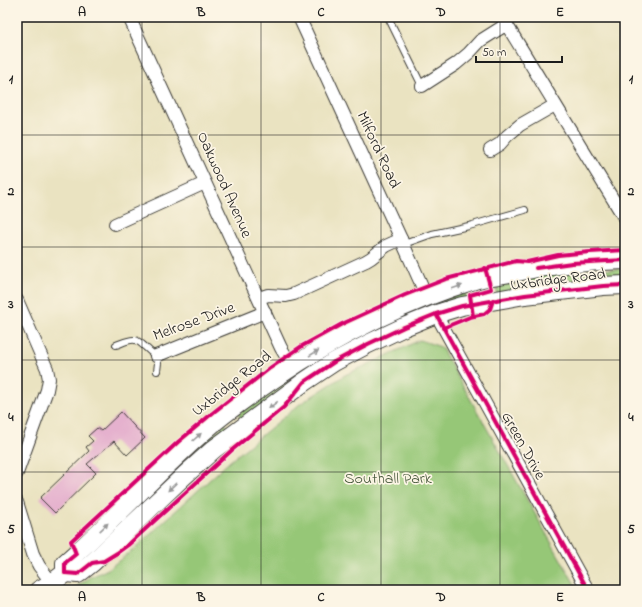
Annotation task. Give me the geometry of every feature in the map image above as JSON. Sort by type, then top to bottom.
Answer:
[{"type":"main road","name":"Uxbridge Road","points":[[52,582],[66,563],[195,439],[227,412],[292,366],[346,334],[427,297],[479,279],[572,263],[625,260]]},
{"type":"main road","points":[[520,271],[525,295]]},
{"type":"main road","name":"Uxbridge Road","points":[[52,582],[78,574],[214,449],[304,382],[334,362],[397,331],[436,314],[462,306],[525,295],[625,285]]},
{"type":"main road","points":[[227,412],[240,430]]},
{"type":"street","name":"Oakwood Avenue","points":[[129,17],[265,312],[292,366]]},
{"type":"street","name":"Milford Road","points":[[299,17],[427,297]]},
{"type":"street","points":[[422,86],[456,64],[504,21],[625,219]]},
{"type":"street","points":[[490,150],[500,144],[520,125],[555,105]]},
{"type":"street","points":[[115,224],[205,183]]},
{"type":"street","points":[[259,298],[268,295],[286,296],[294,294],[366,261],[386,246],[402,241]]},
{"type":"street","points":[[17,300],[50,379],[17,473]]},
{"type":"street","name":"Melrose Drive","points":[[156,356],[265,312]]},
{"type":"street","name":"Green Drive","points":[[436,314],[588,590]]},
{"type":"street","points":[[17,502],[39,566],[52,582]]},
{"type":"lane","points":[[388,17],[422,86]]},
{"type":"lane","points":[[402,241],[469,226],[525,210]]},
{"type":"lane","name":"Melrose Drive","points":[[116,345],[130,340],[136,340],[156,356]]},
{"type":"lane","points":[[156,356],[158,363],[156,371]]},
{"type":"green space","points":[[625,269],[625,281],[536,288],[531,285],[531,279],[534,275],[563,271]]},
{"type":"green space","points":[[512,280],[514,291],[497,294],[496,283]]},
{"type":"green space","points":[[465,292],[466,299],[242,420],[238,414],[297,374],[344,345],[427,306]]},
{"type":"green space","name":"Southall Park","points":[[420,340],[441,347],[578,590],[72,590],[89,578],[108,569],[133,550],[229,462],[300,404],[345,375]]},
{"type":"green space","points":[[225,424],[230,430],[131,514],[170,473]]},
{"type":"building","points":[[121,412],[145,438],[127,455],[114,441],[87,464],[96,473],[55,513],[40,498],[89,451],[86,447],[93,441],[88,436],[97,428],[101,431]]},
{"type":"cycle path","points":[[65,573],[65,563],[76,554],[71,541],[178,442],[270,368],[302,346],[342,324],[405,295],[446,279],[516,261],[527,262],[558,255],[625,250]]},
{"type":"cycle path","points":[[536,268],[572,263],[625,260]]},
{"type":"cycle path","points":[[473,316],[470,295],[491,289],[485,268]]},
{"type":"cycle path","points":[[65,573],[78,574],[92,563],[104,561],[128,545],[232,450],[284,407],[304,382],[334,362],[368,344],[436,314],[462,306],[525,295],[625,285]]},
{"type":"cycle path","points":[[443,328],[470,317],[484,314],[490,309],[493,300]]},
{"type":"cycle path","points":[[436,314],[588,590]]}]
